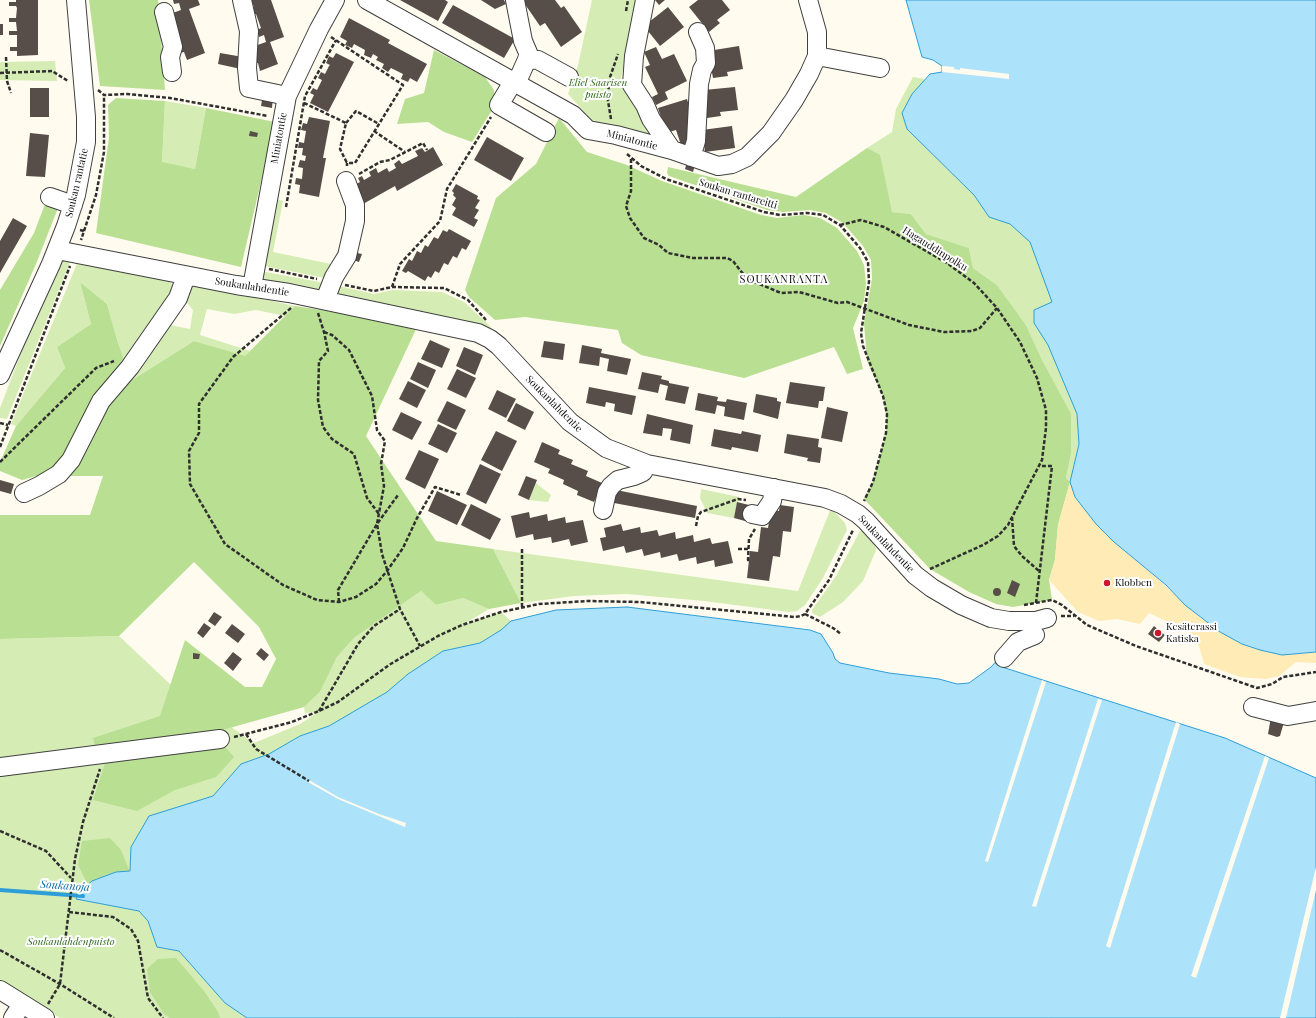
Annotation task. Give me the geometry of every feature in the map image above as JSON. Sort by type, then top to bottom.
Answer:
[{"type":"street","name":"Soukan rantatie","points":[[0,375],[57,250],[66,226],[73,205],[86,142],[88,79],[76,0]]},
{"type":"street","points":[[242,0],[249,31],[247,68],[249,88],[285,105]]},
{"type":"street","name":"Miniatontie","points":[[252,287],[285,105],[319,29],[335,0]]},
{"type":"street","name":"Miniatontie","points":[[367,0],[573,115],[588,130],[616,135],[672,150],[718,166],[732,164],[747,157],[771,133],[794,100],[817,56],[817,32],[808,0]]},
{"type":"street","points":[[515,0],[523,41],[529,55],[515,83],[499,105],[546,132]]},
{"type":"street","points":[[645,0],[634,56],[632,85],[645,105],[651,119],[672,150]]},
{"type":"street","points":[[164,12],[173,47],[170,57],[172,72]]},
{"type":"street","points":[[691,157],[696,141],[702,70],[706,63],[705,48],[698,32]]},
{"type":"street","points":[[817,56],[880,68]]},
{"type":"street","points":[[527,59],[538,60],[569,77]]},
{"type":"street","points":[[316,299],[332,283],[347,256],[354,221],[355,205],[346,181]]},
{"type":"street","points":[[50,197],[73,205]]},
{"type":"street","name":"Soukanlahdentie","points":[[57,250],[186,276],[316,299],[463,329],[490,339],[570,422],[606,448],[647,464],[825,498],[849,508],[866,521],[916,575],[932,588],[961,605],[991,618],[1009,621],[1036,621],[1047,618]]},
{"type":"street","points":[[24,493],[59,474],[70,460],[101,400],[130,367],[178,298],[186,276]]},
{"type":"street","points":[[603,510],[607,492],[611,486],[618,480],[643,472],[647,464]]},
{"type":"street","points":[[757,515],[772,501],[774,488]]},
{"type":"street","points":[[1004,658],[1018,642],[1035,635]]},
{"type":"street","points":[[1253,707],[1288,716],[1316,711]]},
{"type":"street","points":[[0,767],[220,739]]},
{"type":"street","points":[[0,990],[18,1011],[45,1013]]},
{"type":"path","points":[[625,18],[628,0]]},
{"type":"path","points":[[319,29],[403,85],[355,162],[347,163]]},
{"type":"path","points":[[286,207],[306,96],[336,40]]},
{"type":"path","points":[[613,125],[608,101],[610,80],[620,50]]},
{"type":"path","points":[[6,57],[7,73],[11,93]]},
{"type":"path","points":[[0,73],[52,71],[68,81],[88,79],[96,89],[104,95],[127,94],[285,105],[304,103],[346,123]]},
{"type":"path","points":[[0,446],[96,196],[104,152],[104,95]]},
{"type":"path","points":[[392,287],[400,264],[440,221],[447,189],[499,105]]},
{"type":"path","points":[[346,181],[347,163],[340,149],[346,123],[356,110],[379,124]]},
{"type":"path","points":[[374,131],[404,152]]},
{"type":"path","points":[[346,181],[380,162],[390,160],[423,143],[427,150]]},
{"type":"path","name":"Soukan rantareitti","points":[[864,499],[872,482],[886,433],[886,414],[883,396],[863,346],[861,333],[865,308],[869,282],[868,262],[860,248],[840,225],[823,215],[807,212],[780,215],[764,212],[666,179],[631,159],[631,191],[626,206],[630,218],[644,238],[649,242],[659,245],[668,253],[693,258],[727,258],[733,261],[747,279],[781,293],[799,292],[838,303],[847,302],[865,308]]},
{"type":"path","name":"Hagauddinpolku","points":[[840,225],[861,220],[884,227],[946,263],[974,284],[997,308],[1020,342],[1037,378],[1046,410],[1046,428],[1042,460],[1012,517],[998,536],[930,569]]},
{"type":"path","points":[[66,226],[84,230]]},
{"type":"path","points":[[256,266],[374,291],[392,287],[444,288],[468,300],[489,323]]},
{"type":"path","points":[[316,299],[317,313],[324,332],[328,351],[319,361],[318,400],[323,427],[332,439],[354,454],[367,498],[379,514]]},
{"type":"path","points":[[316,299],[233,357],[199,404],[199,433],[189,451],[190,484],[225,544],[283,585],[316,600],[338,602],[356,597],[376,584],[387,571],[404,548],[416,518],[435,487],[461,495]]},
{"type":"path","points":[[865,308],[909,325],[944,332],[972,331],[980,328],[997,308]]},
{"type":"path","points":[[324,332],[332,335],[349,350],[372,396],[378,430],[385,441],[381,464],[384,486],[377,524],[382,554],[400,609],[420,646]]},
{"type":"path","points":[[0,462],[96,368],[118,360]]},
{"type":"path","points":[[0,423],[8,425]]},
{"type":"path","points":[[1036,603],[1052,466],[1039,466]]},
{"type":"path","points":[[338,602],[338,590],[377,524],[398,495]]},
{"type":"path","points":[[858,496],[869,504]]},
{"type":"path","points":[[696,526],[698,516],[701,512],[738,499],[754,501],[757,515],[749,539],[749,560]]},
{"type":"path","points":[[1012,517],[1014,546],[1022,556],[1039,570]]},
{"type":"path","points":[[220,739],[292,722],[319,711],[338,702],[389,665],[420,646],[462,625],[539,604],[588,601],[640,602],[795,618],[805,614],[829,580],[853,529]]},
{"type":"path","points":[[522,549],[522,608]]},
{"type":"path","points":[[738,549],[748,549]]},
{"type":"path","points":[[924,563],[934,572]]},
{"type":"path","points":[[1021,606],[1052,600],[1062,605],[1087,625],[1136,646],[1251,687],[1263,687],[1283,677],[1316,672]]},
{"type":"path","points":[[319,711],[358,644],[374,626],[400,609]]},
{"type":"path","points":[[805,614],[833,628],[841,634]]},
{"type":"path","points":[[246,734],[256,749],[308,781]]},
{"type":"path","points":[[45,1013],[60,984],[69,910],[71,878],[83,822],[103,753]]},
{"type":"path","points":[[0,831],[46,851],[71,878]]},
{"type":"path","points":[[69,910],[113,917],[131,928],[138,941],[148,998],[163,1018]]},
{"type":"path","points":[[0,950],[60,984],[114,1018]]},
{"type":"green space","points":[[89,0],[158,0],[165,90],[100,86]]},
{"type":"green space","name":"Eliel Saarisen puisto","points":[[592,0],[639,0],[621,78],[644,111],[657,141],[598,127],[568,94],[578,65]]},
{"type":"green space","points":[[434,50],[485,77],[494,90],[494,107],[472,142],[444,132],[428,122],[397,124],[405,99],[424,93]]},
{"type":"green space","points":[[55,61],[57,81],[0,80],[0,62]]},
{"type":"green space","points":[[913,77],[924,79],[929,100],[1140,169],[1070,482],[1066,478],[1071,454],[1043,362],[1026,325],[997,285],[973,268],[969,248],[926,234],[911,214],[892,212],[887,193],[867,148],[892,132],[896,109]]},
{"type":"green space","points":[[116,98],[165,101],[162,162],[195,169],[206,108],[275,122],[241,267],[96,233],[109,137],[108,105]]},
{"type":"green space","points":[[165,101],[206,108],[195,169],[162,163]]},
{"type":"green space","points":[[559,118],[587,152],[627,165],[662,181],[761,215],[777,218],[804,215],[820,218],[837,228],[857,251],[864,265],[866,284],[864,301],[853,328],[863,369],[847,374],[834,347],[744,378],[641,355],[622,343],[618,330],[525,317],[495,320],[469,297],[465,290],[496,198],[536,164]]},
{"type":"green space","points":[[867,148],[880,155],[892,212],[911,214],[926,234],[969,248],[973,268],[997,285],[1026,325],[1043,362],[1071,414],[1071,454],[1066,478],[1070,482],[1058,525],[1055,560],[1049,580],[1052,600],[1013,607],[996,604],[969,592],[930,569],[864,499],[873,482],[886,433],[886,414],[883,396],[867,361],[864,323],[872,279],[871,260],[863,246],[843,223],[826,213],[810,210],[783,212],[767,210],[669,176],[667,173],[668,167],[796,197]]},
{"type":"green space","points":[[273,198],[283,201],[273,252],[336,265],[330,279],[259,265]]},
{"type":"green space","points":[[45,204],[58,208],[36,264],[0,346],[0,290],[34,233]]},
{"type":"green space","points":[[63,260],[70,262],[7,419],[0,418],[0,408],[29,332],[55,270]]},
{"type":"green space","points":[[78,261],[167,278],[172,285],[166,302],[127,366],[118,343],[107,304],[80,282],[91,324],[57,347],[65,368],[16,426],[11,424]]},
{"type":"green space","points":[[260,271],[325,283],[319,293],[267,285],[261,279]]},
{"type":"green space","points":[[80,282],[107,304],[118,343],[132,380],[194,341],[245,356],[295,306],[418,325],[366,436],[436,541],[493,549],[521,603],[489,609],[463,598],[436,605],[421,591],[354,638],[337,657],[320,692],[304,707],[180,742],[96,750],[93,738],[160,716],[185,640],[245,687],[262,687],[276,659],[259,627],[194,562],[119,636],[0,639],[0,515],[90,515],[103,476],[67,476],[51,472],[22,480],[0,471],[0,462],[16,426],[65,368],[57,347],[91,324]]},
{"type":"green space","points":[[191,283],[295,306],[285,316],[256,310],[234,314],[207,309],[200,335],[250,351],[245,357],[194,341],[132,380],[129,372],[160,328],[170,325],[190,329],[193,310],[184,299]]},
{"type":"green space","points":[[334,285],[374,294],[393,290],[442,292],[464,302],[488,324],[496,334],[463,320],[330,296]]},
{"type":"green space","points":[[536,483],[551,495],[548,502],[529,500]]},
{"type":"green space","points":[[701,489],[739,497],[734,518],[707,513],[700,498]]},
{"type":"green space","points":[[831,508],[845,523],[847,530],[823,578],[805,605],[797,611],[789,612],[704,601],[627,594],[574,596],[521,603],[493,549],[798,591]]},
{"type":"green space","points":[[860,531],[863,531],[874,543],[876,550],[863,581],[843,602],[820,617],[812,613],[812,610],[836,576]]},
{"type":"green space","name":"Soukanlahdenpuisto","points":[[421,591],[436,605],[463,598],[489,609],[464,624],[501,612],[511,621],[556,610],[627,607],[459,1018],[60,1018],[0,981],[0,639],[119,636],[170,684],[254,743],[300,724],[318,712],[305,713],[304,707],[320,692],[337,657],[354,638]]},
{"type":"green space","points":[[221,742],[234,757],[216,777],[175,790],[137,811],[93,800],[107,757]]},
{"type":"green space","points":[[110,838],[121,850],[130,872],[116,872],[92,881],[88,885],[78,865],[82,841]]},
{"type":"green space","points":[[176,958],[204,991],[218,1012],[220,1018],[170,1018],[164,1014],[150,992],[147,969],[158,959]]},
{"type":"sand","name":"Klobben","points":[[1070,482],[1075,497],[1096,524],[1202,619],[1242,644],[1260,650],[1300,654],[1316,652],[1316,663],[1296,662],[1279,676],[1265,679],[1240,677],[1204,664],[1199,646],[1191,633],[1149,613],[1140,624],[1117,619],[1099,621],[1078,612],[1049,580],[1055,560],[1058,525]]},
{"type":"water","points":[[906,0],[1316,0],[1316,652],[1282,655],[1242,644],[1220,632],[1185,605],[1166,585],[1114,542],[1096,524],[1075,497],[1070,482],[1079,444],[1077,414],[1048,345],[1034,323],[1034,310],[1052,302],[1030,242],[1010,224],[989,217],[974,195],[907,129],[902,113],[912,94],[930,74],[942,72],[942,66],[933,60],[922,57]]},
{"type":"water","points":[[627,607],[810,630],[821,634],[835,659],[840,663],[889,673],[939,679],[957,684],[969,683],[991,667],[1001,656],[1002,667],[1225,738],[1316,778],[1316,1018],[247,1018],[225,1003],[179,951],[157,947],[148,921],[139,911],[76,899],[80,892],[92,881],[116,872],[130,871],[131,847],[149,816],[213,796],[241,764],[269,754],[300,736],[329,726],[387,692],[408,674],[443,651],[480,643],[501,630],[511,621],[556,610]]},
{"type":"pier","points":[[942,66],[954,67],[954,69],[960,70],[960,68],[1009,74],[1009,79],[942,72]]},
{"type":"pier","points":[[1042,680],[1046,682],[988,862],[985,861]]},
{"type":"pier","points":[[1098,699],[1102,700],[1036,907],[1032,906]]},
{"type":"pier","points":[[1176,722],[1180,724],[1110,948],[1106,946]]},
{"type":"pier","points":[[1265,756],[1269,758],[1196,978],[1191,976]]},
{"type":"pier","points":[[309,780],[338,797],[379,814],[406,823],[405,827],[338,799],[308,782]]},
{"type":"pier","points":[[1316,867],[1316,890],[1286,1018],[1280,1018]]},
{"type":"building","points":[[16,0],[38,0],[38,55],[17,56],[17,51],[10,51],[10,47],[17,47],[17,35],[9,35],[9,31],[17,31],[16,22],[9,22],[9,18],[16,18],[17,8],[16,6],[9,6],[9,2],[16,2]]},
{"type":"building","points":[[173,0],[198,0],[200,5],[189,9],[205,53],[187,60],[184,52],[180,53],[170,14],[181,10],[179,3],[174,4]]},
{"type":"building","points":[[251,0],[271,0],[284,37],[270,42],[278,64],[260,71],[258,63],[253,64],[252,47],[266,42],[264,35],[259,37],[257,30],[261,28],[256,14],[252,15],[249,8],[254,7]]},
{"type":"building","points":[[400,0],[445,0],[448,2],[438,21]]},
{"type":"building","points":[[481,0],[504,0],[506,4],[495,9]]},
{"type":"building","points":[[522,0],[555,0],[561,8],[564,6],[582,32],[561,47],[545,23],[540,26]]},
{"type":"building","points":[[655,0],[665,0],[659,5]]},
{"type":"building","points":[[698,0],[722,0],[730,10],[717,20],[720,23],[709,32],[689,7]]},
{"type":"building","points":[[453,5],[515,39],[504,58],[442,23]]},
{"type":"building","points":[[668,7],[684,27],[660,46],[644,26]]},
{"type":"building","points":[[349,18],[390,40],[388,43],[427,64],[417,82],[410,78],[408,82],[401,79],[403,74],[391,68],[388,72],[382,68],[384,64],[376,60],[378,57],[373,54],[371,58],[364,55],[365,50],[354,44],[352,48],[345,45],[347,41],[340,37]]},
{"type":"building","points":[[0,24],[3,24],[3,35],[0,35]]},
{"type":"building","points":[[739,46],[743,69],[727,72],[728,76],[713,78],[708,51]]},
{"type":"building","points":[[656,47],[662,59],[674,54],[687,81],[665,92],[668,99],[656,105],[652,97],[658,94],[645,67],[650,65],[644,52]]},
{"type":"building","points":[[220,53],[243,57],[241,69],[218,64]]},
{"type":"building","points":[[336,53],[354,62],[328,112],[310,103],[314,95],[310,93],[313,88],[317,90],[322,80],[318,78],[321,72],[325,74],[330,65],[326,63],[329,56],[333,58]]},
{"type":"building","points":[[735,87],[738,110],[720,112],[721,116],[707,118],[704,90]]},
{"type":"building","points":[[30,88],[49,88],[49,117],[30,117]]},
{"type":"building","points":[[273,96],[272,108],[261,106],[262,100],[267,101]]},
{"type":"building","points":[[687,99],[695,126],[693,141],[681,145],[676,130],[666,133],[658,108]]},
{"type":"building","points":[[309,117],[330,121],[323,158],[326,158],[319,197],[299,193],[300,185],[295,184],[296,178],[302,179],[303,168],[298,167],[300,160],[305,161],[306,156],[302,155],[303,148],[298,148],[299,142],[304,143],[306,131],[301,130],[303,123],[307,124]]},
{"type":"building","points":[[732,126],[735,148],[705,152],[702,130]]},
{"type":"building","points":[[250,131],[258,133],[257,137],[249,136]]},
{"type":"building","points":[[30,133],[49,135],[45,177],[26,176]]},
{"type":"building","points":[[487,137],[524,158],[511,181],[474,160]]},
{"type":"building","points":[[433,147],[443,165],[397,191],[395,186],[363,204],[353,186],[360,182],[358,178],[362,176],[364,180],[371,176],[369,172],[376,168],[378,173],[387,168],[389,172],[396,168],[394,164],[399,160],[402,164],[418,156],[415,151],[422,148],[425,152]]},
{"type":"building","points":[[687,162],[695,165],[693,172],[685,169]]},
{"type":"building","points":[[456,184],[478,196],[477,199],[480,200],[475,208],[479,210],[474,218],[478,220],[474,227],[452,215],[456,208],[452,205],[456,198],[452,191]]},
{"type":"building","points":[[13,218],[27,226],[0,273],[0,241]]},
{"type":"building","points":[[449,229],[471,241],[466,250],[462,248],[457,258],[453,256],[448,265],[444,263],[439,273],[435,271],[431,278],[428,276],[425,281],[408,271],[406,273],[402,271],[409,259],[412,261],[417,251],[421,253],[425,245],[428,247],[434,237],[438,239],[443,230],[447,232]]},
{"type":"building","points":[[352,252],[362,254],[359,262],[350,259]]},
{"type":"building","points":[[430,340],[450,349],[442,368],[421,359]]},
{"type":"building","points":[[544,341],[565,344],[563,360],[541,357]]},
{"type":"building","points":[[582,345],[602,349],[601,353],[631,359],[627,375],[607,371],[609,359],[600,357],[599,366],[579,363]]},
{"type":"building","points":[[464,347],[483,355],[475,375],[456,366]]},
{"type":"building","points":[[418,362],[436,370],[428,388],[410,379]]},
{"type":"building","points":[[457,369],[476,378],[466,398],[447,389]]},
{"type":"building","points":[[642,372],[662,376],[661,379],[669,381],[669,383],[689,387],[685,404],[665,400],[668,386],[660,384],[658,393],[638,389]]},
{"type":"building","points":[[408,381],[426,390],[417,408],[399,399]]},
{"type":"building","points":[[790,382],[825,387],[823,401],[819,401],[818,408],[786,403]]},
{"type":"building","points":[[589,387],[636,396],[632,415],[614,411],[615,404],[606,402],[605,407],[586,403]]},
{"type":"building","points":[[497,390],[516,399],[506,418],[488,409]]},
{"type":"building","points":[[698,393],[718,397],[717,401],[726,402],[727,399],[747,403],[744,420],[724,416],[725,407],[717,405],[715,414],[695,410]]},
{"type":"building","points":[[756,394],[777,398],[777,401],[781,402],[778,419],[753,412]]},
{"type":"building","points":[[447,401],[466,410],[456,430],[437,421]]},
{"type":"building","points":[[516,403],[534,412],[525,430],[507,421]]},
{"type":"building","points":[[827,407],[848,412],[842,442],[821,438]]},
{"type":"building","points":[[401,412],[422,422],[412,440],[392,430]]},
{"type":"building","points":[[647,414],[693,425],[690,444],[670,440],[672,429],[663,428],[662,436],[643,433]]},
{"type":"building","points":[[438,424],[457,433],[447,453],[428,444]]},
{"type":"building","points":[[714,429],[741,434],[742,431],[761,435],[758,452],[732,447],[731,450],[711,446]]},
{"type":"building","points":[[496,431],[517,441],[502,471],[481,460]]},
{"type":"building","points":[[787,434],[819,439],[818,447],[822,448],[820,463],[807,461],[808,458],[784,453]]},
{"type":"building","points":[[542,442],[560,450],[558,454],[573,460],[571,464],[588,471],[586,476],[602,483],[594,502],[577,495],[578,491],[563,484],[564,480],[548,473],[550,469],[534,462]]},
{"type":"building","points":[[419,450],[439,459],[425,489],[405,479]]},
{"type":"building","points":[[480,464],[501,474],[486,504],[466,494]]},
{"type":"building","points":[[526,476],[537,480],[529,500],[518,495]]},
{"type":"building","points":[[0,480],[14,484],[11,494],[0,491]]},
{"type":"building","points":[[616,490],[697,506],[695,518],[614,503]]},
{"type":"building","points":[[437,491],[467,505],[457,525],[428,511]]},
{"type":"building","points":[[737,502],[749,505],[745,521],[734,518]]},
{"type":"building","points":[[471,504],[501,519],[490,540],[461,525]]},
{"type":"building","points":[[780,505],[794,507],[791,532],[783,531],[780,557],[773,556],[769,581],[747,578],[750,551],[758,552],[761,527],[768,528],[771,509],[779,511]]},
{"type":"building","points":[[529,512],[530,518],[547,514],[548,521],[565,517],[566,523],[583,520],[588,542],[571,546],[569,539],[552,543],[551,537],[534,540],[533,534],[516,538],[511,516]]},
{"type":"building","points":[[621,524],[623,531],[640,527],[641,533],[657,530],[659,536],[675,532],[676,539],[693,535],[694,542],[710,538],[712,544],[728,541],[733,563],[715,567],[714,560],[697,564],[696,557],[679,561],[677,554],[661,558],[660,552],[644,556],[642,549],[626,553],[624,546],[603,551],[600,538],[606,537],[604,528]]},
{"type":"building","points":[[1012,580],[1020,584],[1015,597],[1007,593]]},
{"type":"building","points":[[995,588],[999,588],[1001,592],[999,596],[995,596],[993,594],[993,590]]},
{"type":"building","points":[[214,612],[222,617],[215,626],[208,621]]},
{"type":"building","points":[[204,623],[211,628],[203,638],[197,633]]},
{"type":"building","points":[[232,624],[245,634],[238,643],[225,633]]},
{"type":"building","points":[[1154,626],[1165,635],[1159,642],[1148,634]]},
{"type":"building","points":[[261,648],[269,655],[264,661],[256,654]]},
{"type":"building","points":[[233,652],[242,659],[233,671],[224,663]]},
{"type":"building","points":[[193,653],[200,654],[199,659],[193,659]]},
{"type":"building","points":[[1271,717],[1284,722],[1280,736],[1277,737],[1268,734]]},
{"type":"waterway","name":"Soukanoja","points":[[0,890],[83,896]]},
{"type":"place","name":"Klobben","points":[[1107,583]]},
{"type":"place","name":"Kesäterassi Katiska","points":[[1158,633]]},
{"type":"district","name":"SOUKANRANTA","points":[[784,280]]}]
